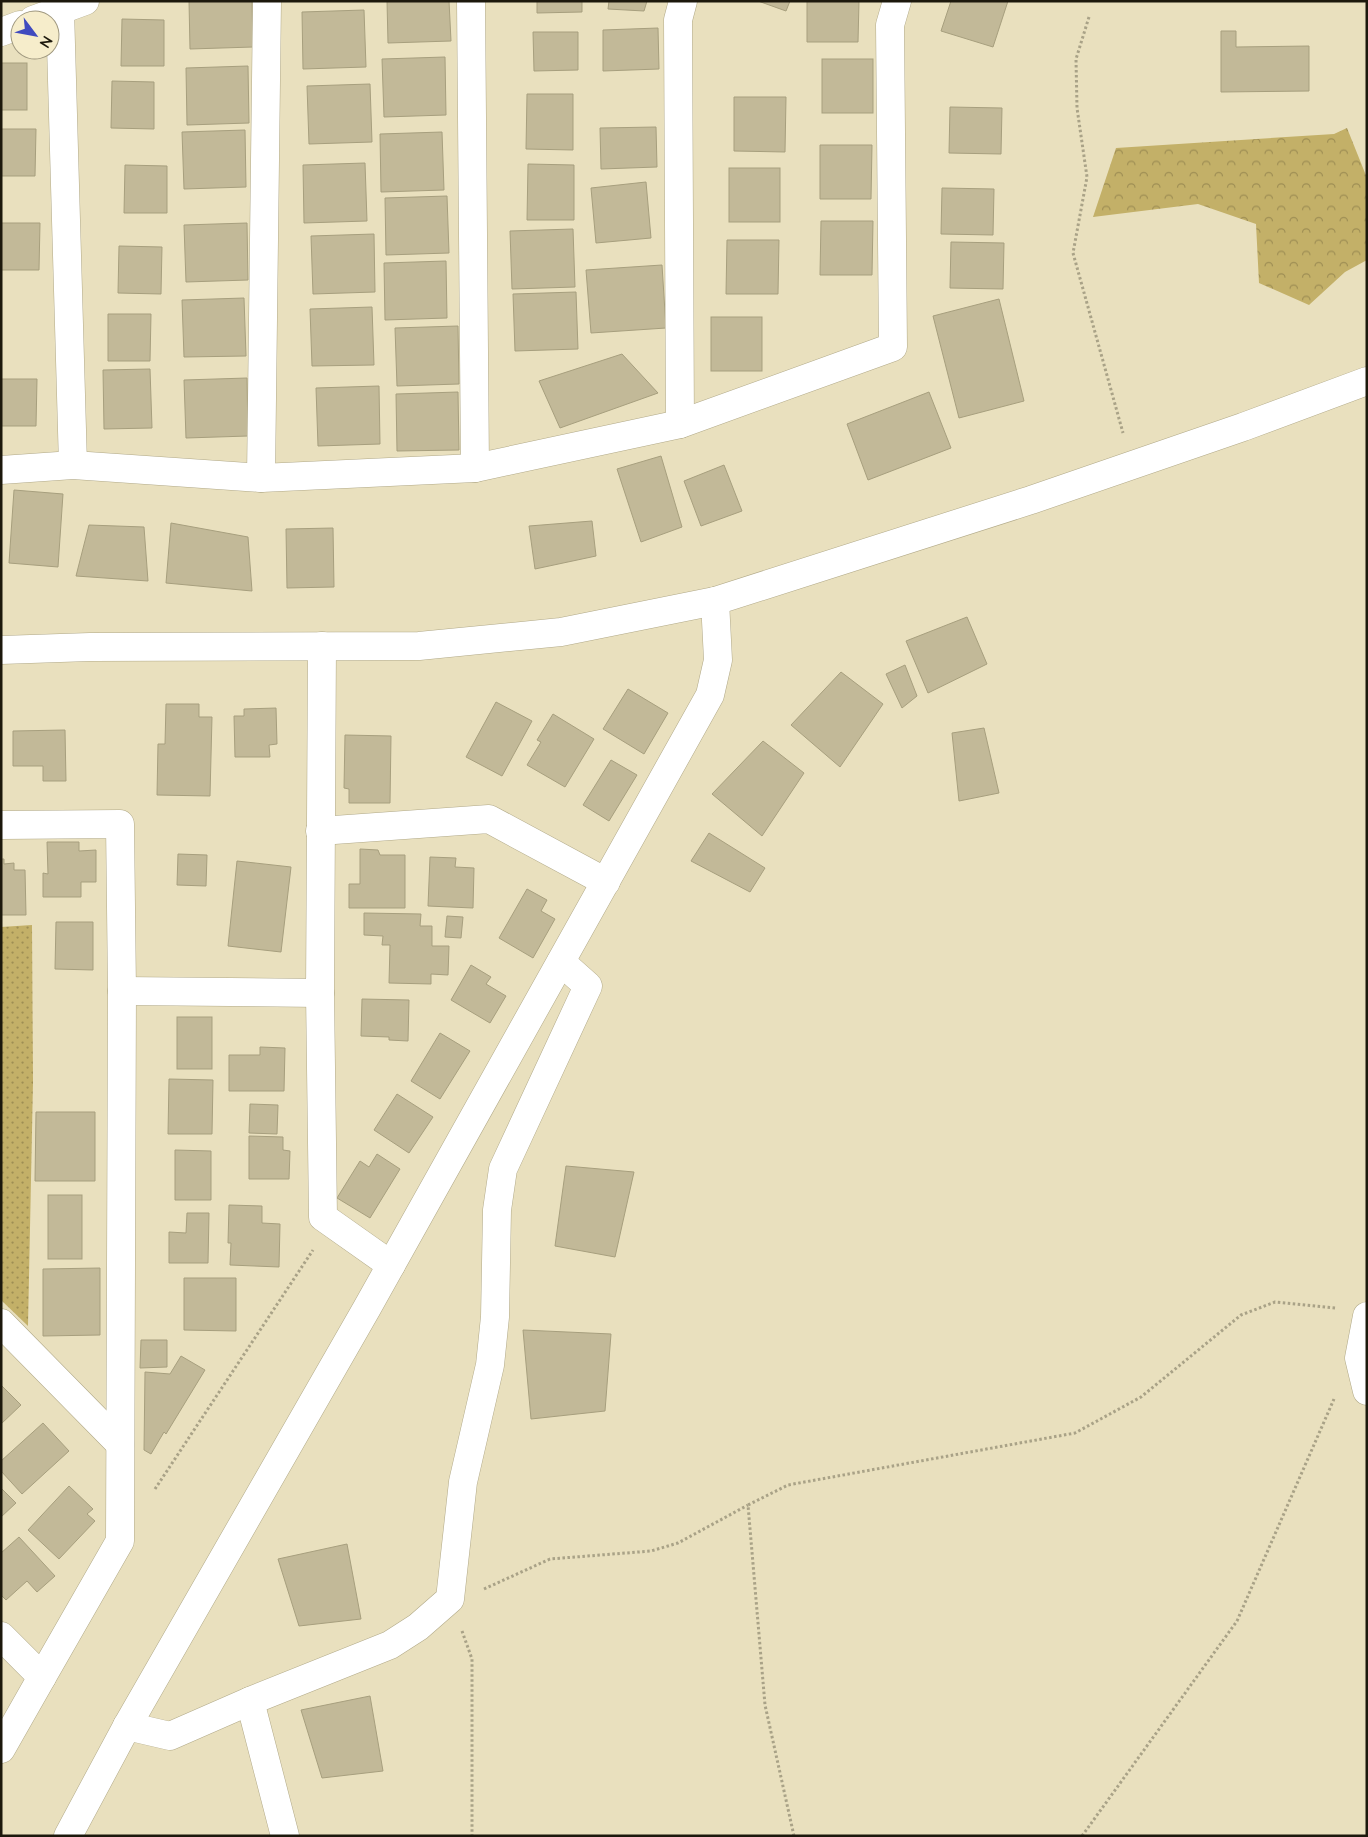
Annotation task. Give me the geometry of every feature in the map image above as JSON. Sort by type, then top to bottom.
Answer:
[{"type":"street","points":[[73,465],[60,10],[86,1]]},
{"type":"street","points":[[261,478],[267,1]]},
{"type":"street","points":[[471,1],[475,468]]},
{"type":"street","points":[[680,424],[678,20],[683,1]]},
{"type":"street","points":[[1,470],[73,465],[261,478],[475,468],[680,424],[893,348],[890,25],[897,1]]},
{"type":"street","points":[[1,650],[90,647],[419,646],[561,632],[715,601],[1031,500],[1243,427],[1367,381]]},
{"type":"street","points":[[68,1836],[127,1726],[391,1265],[710,695],[718,660],[715,601]]},
{"type":"street","points":[[322,646],[320,992],[323,1218],[391,1265]]},
{"type":"street","points":[[320,831],[489,819],[606,882]]},
{"type":"street","points":[[1,825],[120,824],[122,991],[120,1541],[1,1749]]},
{"type":"street","points":[[127,1726],[170,1736],[250,1701],[390,1645],[418,1627],[450,1599],[462,1482],[490,1365],[495,1317],[497,1210],[503,1169],[588,986],[561,962]]},
{"type":"street","points":[[122,991],[320,992]]},
{"type":"street","points":[[1367,1316],[1359,1358],[1367,1391]]},
{"type":"street","points":[[1,1323],[120,1444]]},
{"type":"street","points":[[1,1636],[42,1677]]},
{"type":"street","points":[[250,1701],[285,1836]]},
{"type":"path","points":[[1089,17],[1076,59],[1077,108],[1087,177],[1073,253],[1132,465]]},
{"type":"path","points":[[152,1492],[331,1223]]},
{"type":"path","points":[[472,1836],[472,1659],[450,1599],[467,1597],[550,1559],[651,1552],[678,1543],[788,1485],[1075,1433],[1141,1397],[1241,1315],[1274,1302],[1339,1308]]},
{"type":"path","points":[[1082,1836],[1237,1621],[1338,1390],[1359,1358]]},
{"type":"path","points":[[748,1505],[765,1705],[794,1836]]},
{"type":"green space","points":[[1347,128],[1367,178],[1367,260],[1345,272],[1309,305],[1259,283],[1256,224],[1198,204],[1093,217],[1116,148],[1334,134]]},
{"type":"green space","points":[[32,925],[33,1082],[28,1326],[1,1300],[1,927]]},
{"type":"building","points":[[189,1],[252,1],[253,47],[190,49]]},
{"type":"building","points":[[387,1],[449,1],[451,41],[388,43]]},
{"type":"building","points":[[537,1],[582,1],[582,12],[537,13]]},
{"type":"building","points":[[609,1],[647,1],[644,11],[608,9]]},
{"type":"building","points":[[758,1],[790,1],[786,11]]},
{"type":"building","points":[[807,1],[859,1],[858,42],[807,42]]},
{"type":"building","points":[[951,1],[1008,1],[993,47],[941,31]]},
{"type":"building","points":[[364,10],[366,67],[303,69],[302,12]]},
{"type":"building","points":[[122,19],[164,20],[164,66],[121,66]]},
{"type":"building","points":[[658,28],[659,69],[603,71],[603,30]]},
{"type":"building","points":[[1221,31],[1236,31],[1236,47],[1309,46],[1309,91],[1221,92]]},
{"type":"building","points":[[533,32],[578,32],[578,70],[534,71]]},
{"type":"building","points":[[445,57],[446,115],[384,117],[382,59]]},
{"type":"building","points":[[822,59],[873,59],[873,113],[822,113]]},
{"type":"building","points":[[1,63],[27,63],[27,110],[1,110]]},
{"type":"building","points":[[248,66],[249,123],[187,125],[186,68]]},
{"type":"building","points":[[112,81],[154,82],[154,129],[111,128]]},
{"type":"building","points":[[370,84],[372,142],[309,144],[307,86]]},
{"type":"building","points":[[527,94],[573,94],[573,150],[526,149]]},
{"type":"building","points":[[734,97],[786,97],[785,152],[734,151]]},
{"type":"building","points":[[950,107],[1002,108],[1001,154],[949,153]]},
{"type":"building","points":[[656,127],[657,167],[601,169],[600,128]]},
{"type":"building","points":[[1,129],[36,129],[35,176],[1,176]]},
{"type":"building","points":[[245,130],[246,187],[184,189],[182,132]]},
{"type":"building","points":[[442,132],[444,190],[381,192],[380,134]]},
{"type":"building","points":[[820,145],[872,145],[871,199],[820,199]]},
{"type":"building","points":[[365,163],[367,221],[304,223],[303,165]]},
{"type":"building","points":[[528,164],[574,165],[574,220],[527,220]]},
{"type":"building","points":[[125,165],[167,166],[167,213],[124,213]]},
{"type":"building","points":[[729,168],[780,168],[780,222],[729,222]]},
{"type":"building","points":[[646,182],[651,238],[596,243],[591,188]]},
{"type":"building","points":[[942,188],[994,189],[993,235],[941,234]]},
{"type":"building","points":[[447,196],[449,253],[386,255],[385,198]]},
{"type":"building","points":[[821,221],[873,221],[872,275],[820,275]]},
{"type":"building","points":[[1,223],[40,223],[39,270],[1,270]]},
{"type":"building","points":[[247,223],[248,280],[186,282],[184,225]]},
{"type":"building","points":[[573,229],[575,287],[512,289],[510,231]]},
{"type":"building","points":[[374,234],[375,292],[313,294],[311,236]]},
{"type":"building","points":[[727,240],[779,240],[778,294],[726,294]]},
{"type":"building","points":[[951,242],[1004,243],[1003,289],[950,288]]},
{"type":"building","points":[[119,246],[162,247],[161,294],[118,293]]},
{"type":"building","points":[[446,261],[447,318],[385,320],[384,263]]},
{"type":"building","points":[[662,265],[666,328],[591,333],[586,270]]},
{"type":"building","points":[[576,292],[578,349],[515,351],[513,294]]},
{"type":"building","points":[[244,298],[246,356],[184,357],[182,300]]},
{"type":"building","points":[[999,299],[1024,401],[959,418],[933,316]]},
{"type":"building","points":[[372,307],[374,365],[312,366],[310,309]]},
{"type":"building","points":[[108,314],[151,314],[150,361],[108,361]]},
{"type":"building","points":[[711,317],[762,317],[762,371],[711,371]]},
{"type":"building","points":[[458,326],[459,384],[397,386],[395,328]]},
{"type":"building","points":[[622,354],[658,393],[560,428],[539,381]]},
{"type":"building","points":[[150,369],[152,428],[104,429],[103,370]]},
{"type":"building","points":[[247,378],[248,436],[186,438],[184,380]]},
{"type":"building","points":[[1,379],[37,379],[36,426],[1,426]]},
{"type":"building","points":[[379,386],[380,444],[318,446],[316,388]]},
{"type":"building","points":[[458,392],[459,450],[397,451],[396,394]]},
{"type":"building","points":[[929,392],[951,448],[868,480],[847,424]]},
{"type":"building","points":[[661,456],[682,527],[641,542],[617,469]]},
{"type":"building","points":[[724,465],[742,511],[701,526],[684,481]]},
{"type":"building","points":[[14,490],[63,494],[58,567],[9,563]]},
{"type":"building","points":[[592,521],[596,556],[535,569],[529,526]]},
{"type":"building","points":[[171,523],[248,537],[252,591],[166,583]]},
{"type":"building","points":[[89,525],[144,527],[148,581],[76,576]]},
{"type":"building","points":[[333,528],[334,587],[287,588],[286,529]]},
{"type":"building","points":[[967,617],[987,664],[928,693],[906,641]]},
{"type":"building","points":[[905,665],[917,696],[902,708],[886,674]]},
{"type":"building","points":[[841,672],[883,704],[840,767],[791,725]]},
{"type":"building","points":[[628,689],[668,713],[644,754],[603,729]]},
{"type":"building","points":[[496,702],[532,721],[502,776],[466,757]]},
{"type":"building","points":[[166,704],[199,704],[199,717],[212,717],[210,796],[157,795],[158,744],[165,744]]},
{"type":"building","points":[[276,708],[277,744],[269,745],[270,757],[235,757],[234,716],[244,716],[244,709]]},
{"type":"building","points":[[553,714],[594,739],[565,787],[527,765],[541,742],[537,740]]},
{"type":"building","points":[[984,728],[999,793],[959,801],[952,733]]},
{"type":"building","points":[[65,730],[66,781],[43,781],[43,766],[13,766],[13,731]]},
{"type":"building","points":[[345,735],[391,736],[390,803],[349,803],[349,789],[344,788]]},
{"type":"building","points":[[763,741],[804,773],[762,836],[712,794]]},
{"type":"building","points":[[611,760],[637,775],[609,821],[583,805]]},
{"type":"building","points":[[709,833],[765,868],[750,892],[691,861]]},
{"type":"building","points":[[47,842],[79,842],[79,851],[96,850],[96,882],[81,882],[81,897],[43,897],[43,873],[48,874]]},
{"type":"building","points":[[360,849],[378,850],[380,855],[405,855],[405,908],[349,908],[349,884],[360,884]]},
{"type":"building","points":[[178,854],[207,855],[206,886],[177,885]]},
{"type":"building","points":[[430,857],[456,858],[455,867],[474,868],[473,908],[428,906]]},
{"type":"building","points":[[1,859],[4,859],[4,864],[14,863],[14,870],[25,870],[26,915],[1,915]]},
{"type":"building","points":[[237,861],[291,867],[281,952],[228,946]]},
{"type":"building","points":[[527,889],[547,900],[541,911],[555,919],[533,958],[499,938]]},
{"type":"building","points":[[364,913],[421,914],[420,926],[432,926],[432,946],[449,946],[448,975],[431,974],[431,984],[389,983],[390,945],[382,945],[383,936],[364,935]]},
{"type":"building","points":[[447,916],[463,917],[461,938],[445,937]]},
{"type":"building","points":[[56,922],[93,922],[93,970],[55,969]]},
{"type":"building","points":[[471,965],[491,977],[486,984],[506,996],[490,1023],[451,1000]]},
{"type":"building","points":[[362,999],[409,1000],[408,1041],[389,1040],[389,1037],[361,1036]]},
{"type":"building","points":[[177,1017],[212,1017],[212,1069],[177,1069]]},
{"type":"building","points":[[440,1033],[470,1051],[440,1099],[411,1081]]},
{"type":"building","points":[[260,1047],[285,1048],[284,1091],[229,1091],[229,1055],[260,1055]]},
{"type":"building","points":[[169,1079],[213,1080],[212,1134],[168,1134]]},
{"type":"building","points":[[397,1094],[433,1117],[409,1153],[374,1130]]},
{"type":"building","points":[[250,1104],[278,1105],[277,1134],[249,1133]]},
{"type":"building","points":[[36,1112],[95,1112],[95,1181],[35,1181]]},
{"type":"building","points":[[249,1136],[283,1137],[283,1150],[290,1151],[289,1179],[249,1179]]},
{"type":"building","points":[[175,1150],[211,1151],[211,1200],[175,1200]]},
{"type":"building","points":[[377,1154],[400,1169],[370,1218],[337,1198],[360,1161],[369,1167]]},
{"type":"building","points":[[566,1166],[634,1172],[615,1257],[555,1246]]},
{"type":"building","points":[[48,1195],[82,1195],[82,1259],[48,1259]]},
{"type":"building","points":[[229,1205],[262,1206],[262,1223],[280,1224],[279,1267],[230,1265],[231,1243],[228,1243]]},
{"type":"building","points":[[187,1213],[209,1213],[208,1263],[169,1263],[169,1232],[186,1233]]},
{"type":"building","points":[[100,1268],[100,1335],[43,1336],[43,1269]]},
{"type":"building","points":[[184,1278],[236,1278],[236,1331],[184,1330]]},
{"type":"building","points":[[523,1330],[611,1334],[605,1411],[531,1419]]},
{"type":"building","points":[[141,1340],[167,1340],[167,1367],[140,1368]]},
{"type":"building","points":[[181,1356],[205,1370],[166,1434],[164,1432],[151,1454],[144,1450],[145,1372],[170,1374]]},
{"type":"building","points":[[1,1385],[21,1405],[1,1424]]},
{"type":"building","points":[[43,1423],[69,1451],[22,1494],[1,1471],[1,1461]]},
{"type":"building","points":[[69,1486],[93,1509],[87,1514],[95,1521],[59,1559],[28,1530]]},
{"type":"building","points":[[1,1488],[16,1503],[1,1517]]},
{"type":"building","points":[[19,1537],[55,1576],[37,1592],[27,1581],[6,1600],[1,1595],[1,1553]]},
{"type":"building","points":[[347,1544],[361,1619],[299,1626],[278,1559]]},
{"type":"building","points":[[370,1696],[383,1771],[322,1778],[301,1710]]}]
